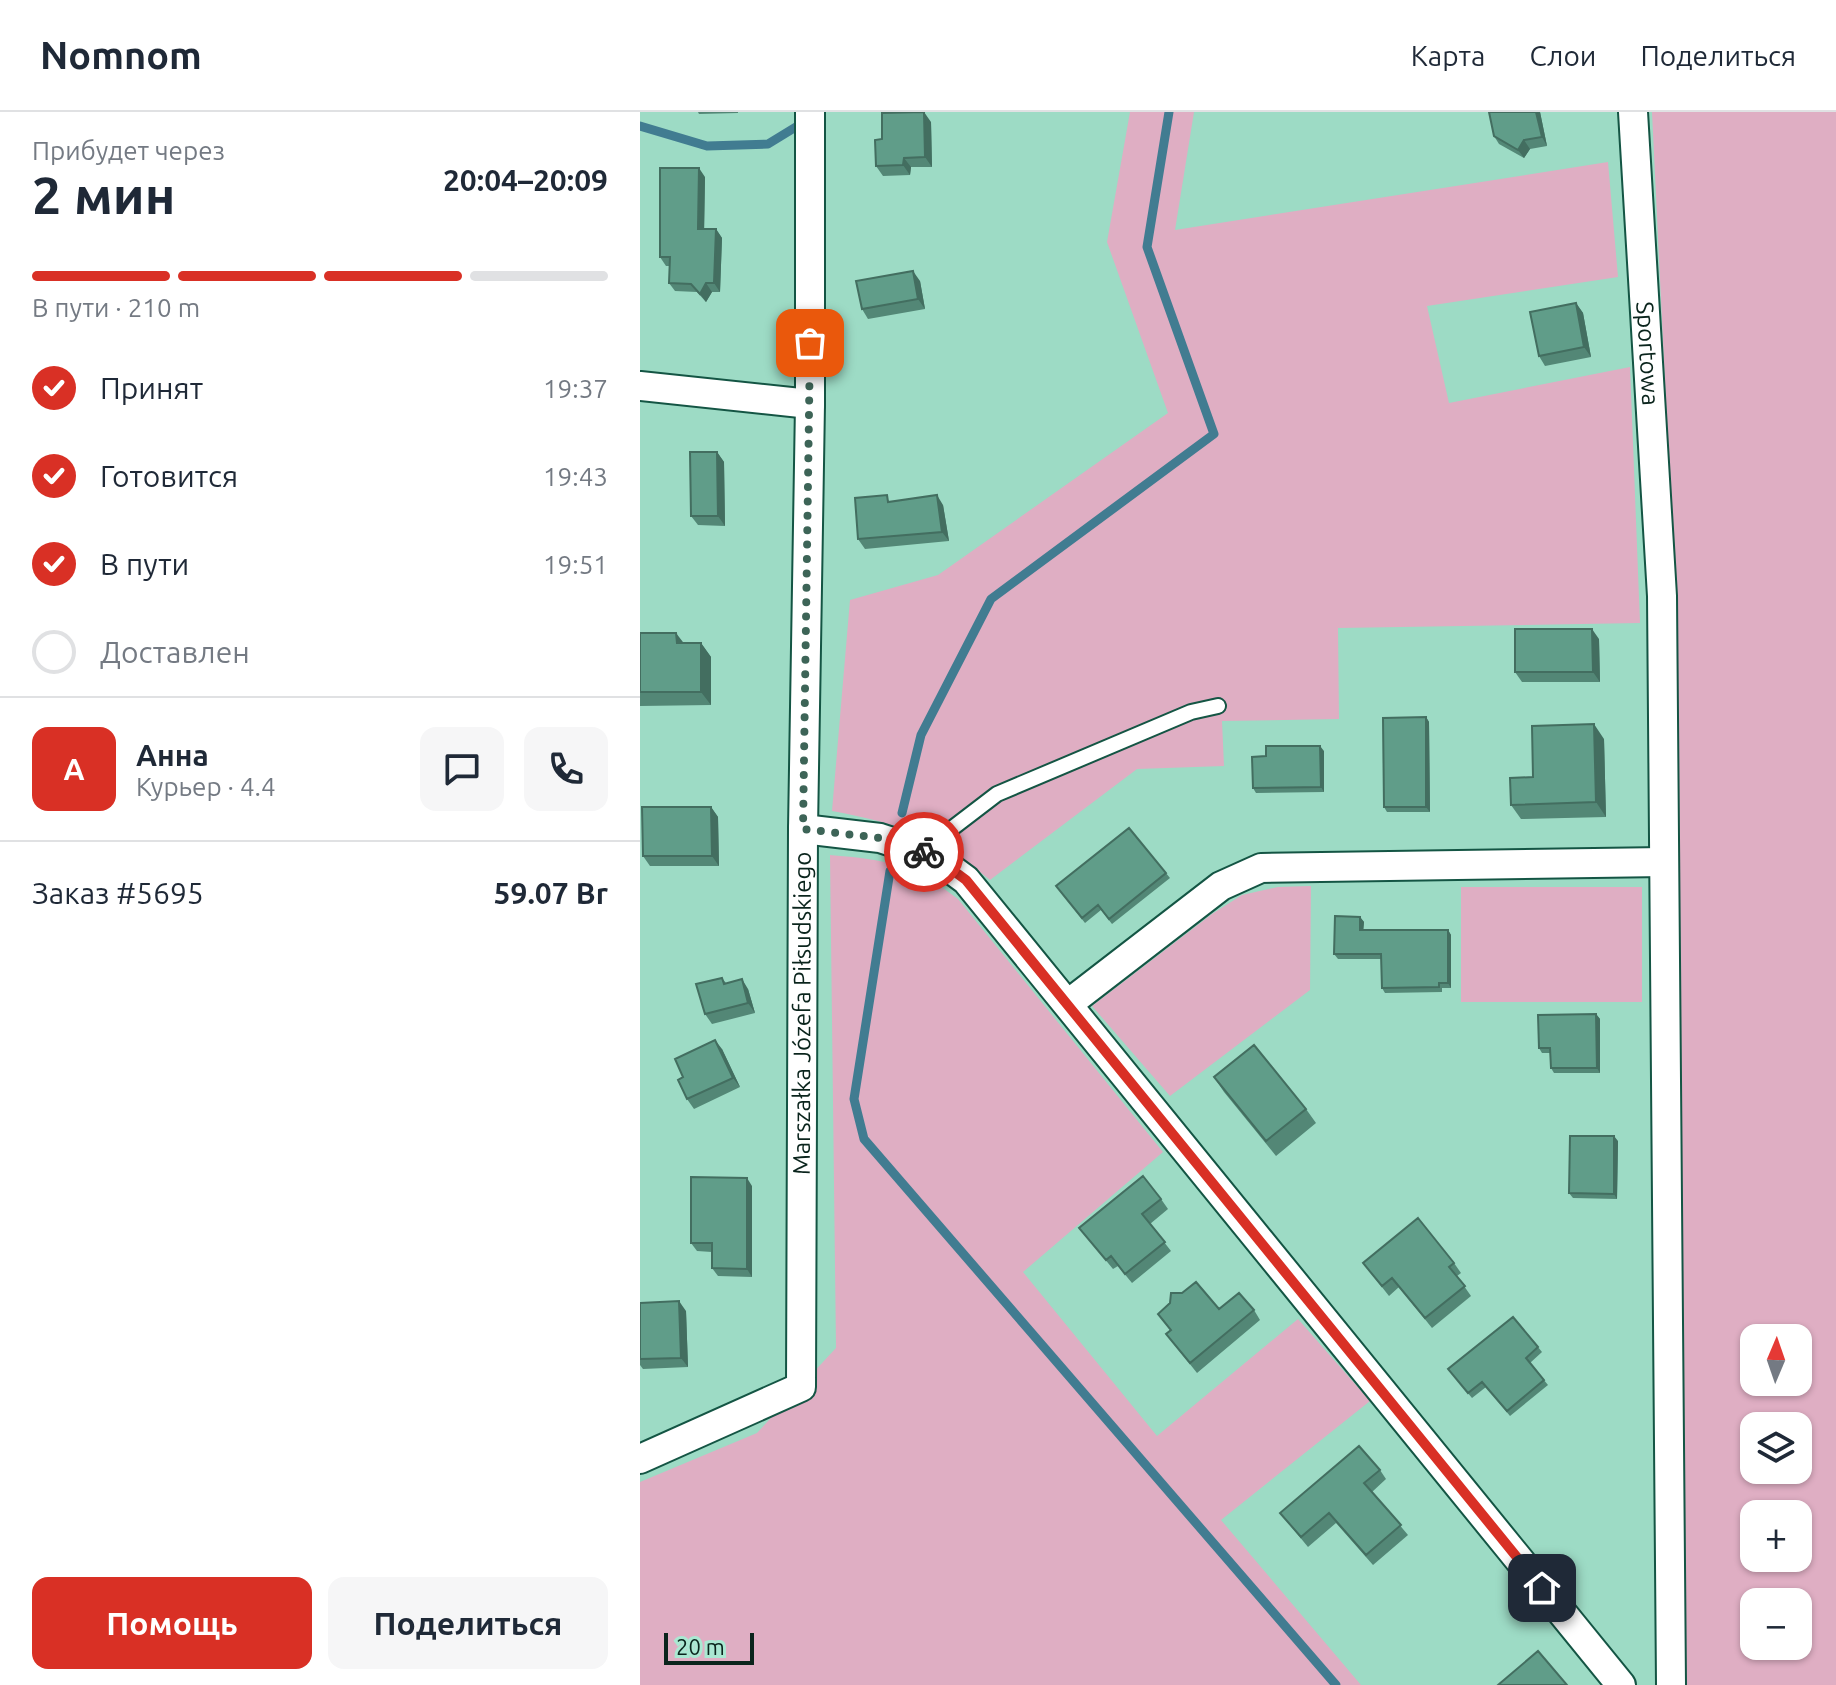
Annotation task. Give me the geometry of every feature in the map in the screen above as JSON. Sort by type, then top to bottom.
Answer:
[{"type":"street","name":"Marszałka Józefa Piłsudskiego","points":[[640,1459],[801,1387],[810,112]]},
{"type":"street","name":"Sportowa","points":[[1633,112],[1662,596],[1671,1685]]},
{"type":"street","points":[[640,386],[810,404]]},
{"type":"street","points":[[803,829],[880,838],[932,855],[966,880],[1621,1685]]},
{"type":"street","points":[[1068,1004],[1221,886],[1261,868],[1664,862]]},
{"type":"lane","points":[[932,855],[946,833],[997,794],[1191,712],[1218,706]]},
{"type":"shaded area","points":[[1130,112],[1194,112],[1175,230],[1608,162],[1618,277],[1427,306],[1449,403],[1630,367],[1640,623],[1338,628],[1339,719],[1222,721],[1224,766],[1137,769],[990,880],[935,842],[897,827],[832,811],[850,600],[938,575],[1168,413],[1107,242]]},
{"type":"shaded area","points":[[1652,112],[1836,112],[1836,1685],[1686,1685],[1677,634]]},
{"type":"shaded area","points":[[830,855],[898,865],[927,878],[958,899],[1163,1152],[1023,1272],[1157,1436],[1298,1319],[1370,1401],[1221,1520],[1361,1685],[640,1685],[640,1482],[757,1433],[836,1348]]},
{"type":"shaded area","points":[[1311,886],[1310,990],[1170,1096],[1092,1006],[1212,914],[1242,895],[1278,887]]},
{"type":"shaded area","points":[[1461,887],[1642,887],[1642,1002],[1461,1002]]},
{"type":"building","points":[[924,112],[925,157],[904,158],[903,165],[876,166],[875,140],[882,139],[882,113]]},
{"type":"building","points":[[1489,112],[1536,112],[1542,137],[1524,140],[1518,150],[1494,136]]},
{"type":"building","points":[[660,168],[699,168],[698,229],[716,229],[714,283],[706,283],[700,294],[691,284],[669,283],[670,257],[660,257]]},
{"type":"building","points":[[913,271],[918,299],[862,309],[856,281]]},
{"type":"building","points":[[1576,303],[1584,347],[1539,356],[1530,312]]},
{"type":"building","points":[[690,452],[717,452],[718,516],[691,516]]},
{"type":"building","points":[[887,495],[888,502],[937,495],[942,532],[858,539],[855,498]]},
{"type":"building","points":[[1515,629],[1592,629],[1593,672],[1515,672]]},
{"type":"building","points":[[640,633],[676,633],[677,643],[701,643],[701,692],[640,692]]},
{"type":"building","points":[[1426,717],[1426,807],[1384,807],[1383,718]]},
{"type":"building","points":[[1594,724],[1596,802],[1511,805],[1510,778],[1533,777],[1532,726]]},
{"type":"building","points":[[1266,746],[1320,746],[1321,787],[1253,788],[1252,757],[1266,756]]},
{"type":"building","points":[[642,807],[711,807],[712,856],[643,856]]},
{"type":"building","points":[[1129,828],[1166,873],[1109,919],[1098,905],[1082,918],[1056,886]]},
{"type":"building","points":[[1335,916],[1360,917],[1360,930],[1448,930],[1448,983],[1439,983],[1439,987],[1382,988],[1381,954],[1334,954]]},
{"type":"building","points":[[722,978],[724,984],[742,979],[748,1003],[705,1014],[696,984]]},
{"type":"building","points":[[1596,1014],[1597,1068],[1551,1068],[1550,1048],[1539,1048],[1538,1015]]},
{"type":"building","points":[[715,1040],[733,1078],[687,1099],[678,1080],[683,1077],[675,1059]]},
{"type":"building","points":[[1254,1045],[1306,1109],[1266,1141],[1214,1077]]},
{"type":"building","points":[[1570,1136],[1614,1136],[1614,1194],[1569,1193]]},
{"type":"building","points":[[1143,1176],[1161,1199],[1142,1214],[1165,1242],[1125,1274],[1111,1256],[1106,1260],[1079,1228]]},
{"type":"building","points":[[691,1177],[747,1178],[747,1269],[712,1268],[712,1243],[691,1243]]},
{"type":"building","points":[[1418,1218],[1454,1263],[1449,1267],[1465,1286],[1425,1318],[1392,1278],[1382,1286],[1363,1263]]},
{"type":"building","points":[[1196,1282],[1219,1309],[1239,1293],[1254,1310],[1190,1363],[1166,1334],[1171,1330],[1158,1314],[1170,1303],[1171,1293],[1182,1293]]},
{"type":"building","points":[[679,1301],[681,1358],[640,1359],[640,1303]]},
{"type":"building","points":[[1513,1317],[1538,1347],[1526,1358],[1544,1380],[1507,1411],[1482,1382],[1468,1393],[1448,1369]]},
{"type":"building","points":[[1359,1446],[1380,1470],[1364,1483],[1401,1525],[1366,1555],[1329,1513],[1301,1537],[1280,1513]]},
{"type":"building","points":[[1538,1651],[1567,1685],[1498,1685]]},
{"type":"waterway","points":[[902,813],[921,735],[991,599],[1214,434],[1147,247],[1169,112]]},
{"type":"waterway","points":[[640,126],[707,146],[768,144],[804,122]]},
{"type":"waterway","points":[[890,871],[854,1099],[864,1139],[1336,1685]]},
{"type":"way so far","points":[[810,343],[803,829],[880,838],[924,852]]},
{"type":"route","points":[[924,852],[966,880],[1542,1588]]}]
